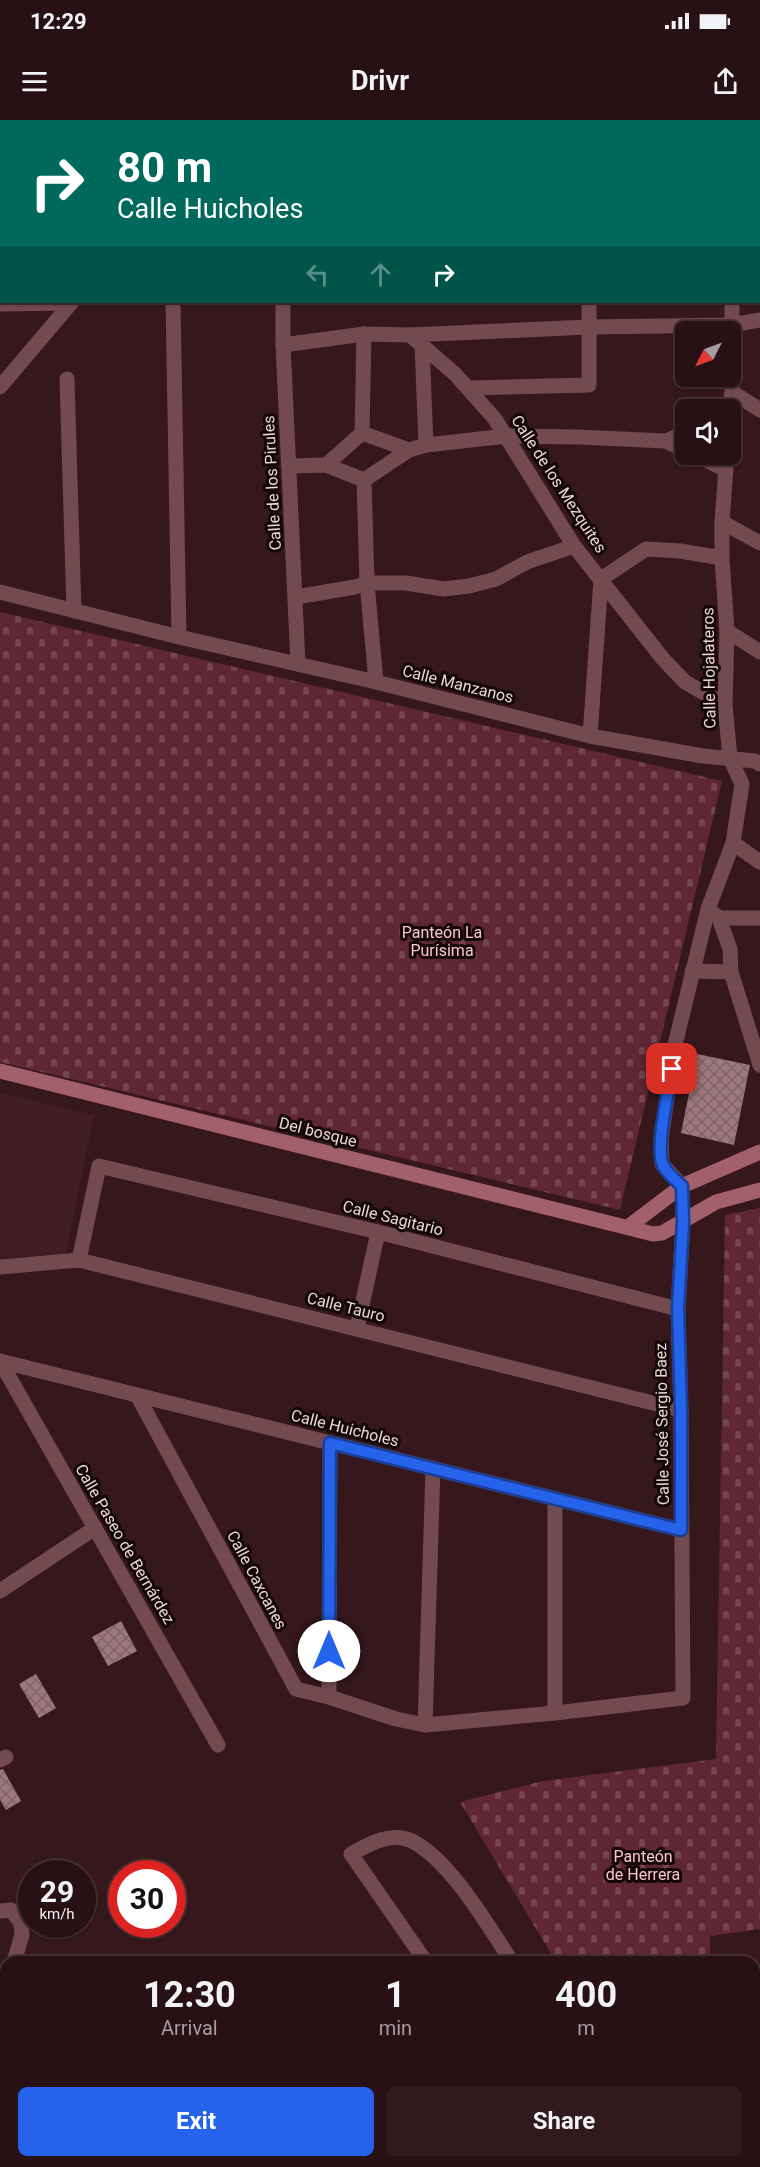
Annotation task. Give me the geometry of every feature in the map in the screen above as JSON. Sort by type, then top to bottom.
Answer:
[{"type":"main road","name":"Del bosque","points":[[0,1071],[653,1234],[662,1233],[716,1202],[760,1190]]},
{"type":"main road","points":[[628,1227],[682,1186],[760,1152]]},
{"type":"street","points":[[0,304],[36,303]]},
{"type":"street","points":[[0,387],[70,303]]},
{"type":"street","points":[[173,303],[179,637]]},
{"type":"street","name":"Calle de los Pirules","points":[[283,303],[298,664]]},
{"type":"street","points":[[470,388],[590,385],[589,303]]},
{"type":"street","points":[[732,303],[732,321]]},
{"type":"street","points":[[741,324],[760,321]]},
{"type":"street","points":[[283,345],[364,334],[410,335],[675,326]]},
{"type":"street","points":[[326,465],[362,433],[364,334]]},
{"type":"street","name":"Calle de los Mezquites","points":[[410,335],[470,388],[507,436],[574,546],[663,659],[685,682],[725,705]]},
{"type":"street","points":[[422,345],[426,445]]},
{"type":"street","points":[[67,379],[74,611]]},
{"type":"street","points":[[731,399],[732,387]]},
{"type":"street","points":[[732,392],[760,410]]},
{"type":"street","points":[[362,433],[409,450]]},
{"type":"street","points":[[364,480],[409,450],[426,445],[507,436],[579,436],[666,441],[675,446]]},
{"type":"street","points":[[666,441],[675,437]]},
{"type":"street","points":[[289,466],[326,465],[364,480]]},
{"type":"street","name":"Calle Hojalateros","points":[[682,1186],[663,1164],[661,1139],[675,1045],[693,971],[714,913],[733,843],[742,784],[730,758],[725,705],[727,631],[722,522],[727,465]]},
{"type":"street","points":[[364,480],[367,583],[376,682]]},
{"type":"street","points":[[722,522],[760,543]]},
{"type":"street","points":[[296,597],[367,583],[406,583],[444,589],[469,586],[496,579],[527,562],[574,546]]},
{"type":"street","points":[[590,736],[601,579],[646,549],[688,552],[722,558]]},
{"type":"street","name":"Calle Manzanos","points":[[0,592],[590,736],[703,756],[755,761],[760,764]]},
{"type":"street","points":[[727,631],[760,652]]},
{"type":"street","points":[[733,843],[760,862]]},
{"type":"street","points":[[714,913],[760,918]]},
{"type":"street","points":[[714,913],[730,949],[731,972],[760,1065]]},
{"type":"street","points":[[693,971],[731,972]]},
{"type":"street","name":"Calle Sagitario","points":[[79,1260],[99,1166],[378,1232],[678,1309]]},
{"type":"street","points":[[682,1186],[683,1222]]},
{"type":"street","name":"Calle José Sergio Baez","points":[[683,1222],[678,1309],[683,1698]]},
{"type":"street","points":[[357,1328],[378,1232]]},
{"type":"street","name":"Calle Tauro","points":[[0,1267],[79,1260],[681,1410]]},
{"type":"street","name":"Calle Huicholes","points":[[0,1361],[681,1530]]},
{"type":"street","name":"Calle Paseo de Bernárdez","points":[[0,1361],[218,1745]]},
{"type":"street","name":"Calle Caxcanes","points":[[136,1395],[296,1689],[329,1697],[396,1719],[425,1725],[683,1698]]},
{"type":"street","points":[[329,1697],[330,1443]]},
{"type":"street","points":[[425,1725],[433,1468]]},
{"type":"street","points":[[555,1498],[555,1713]]},
{"type":"street","points":[[0,1590],[95,1528]]},
{"type":"street","points":[[422,1956],[351,1854],[374,1840],[392,1838],[411,1840],[448,1871],[508,1956]]},
{"type":"street","points":[[0,1911],[11,1910],[21,1923],[22,1935],[16,1956]]},
{"type":"shaded area","points":[[0,1093],[94,1115],[66,1254],[0,1258]]},
{"type":"green space","name":"Panteón La Purísima","points":[[0,612],[722,781],[620,1210],[0,1062]]},
{"type":"green space","name":"Panteón de Herrera","points":[[760,1208],[760,1929],[710,1936],[710,1956],[552,1956],[460,1802],[543,1781],[716,1759],[725,1215]]},
{"type":"building","points":[[697,1054],[750,1065],[734,1145],[681,1133]]},
{"type":"building","points":[[121,1621],[137,1651],[108,1666],[92,1637]]},
{"type":"building","points":[[36,1674],[56,1708],[39,1718],[19,1684]]},
{"type":"building","points":[[3,1769],[21,1801],[6,1810],[0,1800],[0,1770]]},
{"type":"route","points":[[329,1651],[330,1443],[681,1530],[678,1309],[683,1222],[682,1186],[668,1172],[661,1156],[661,1139],[672,1069]]}]
